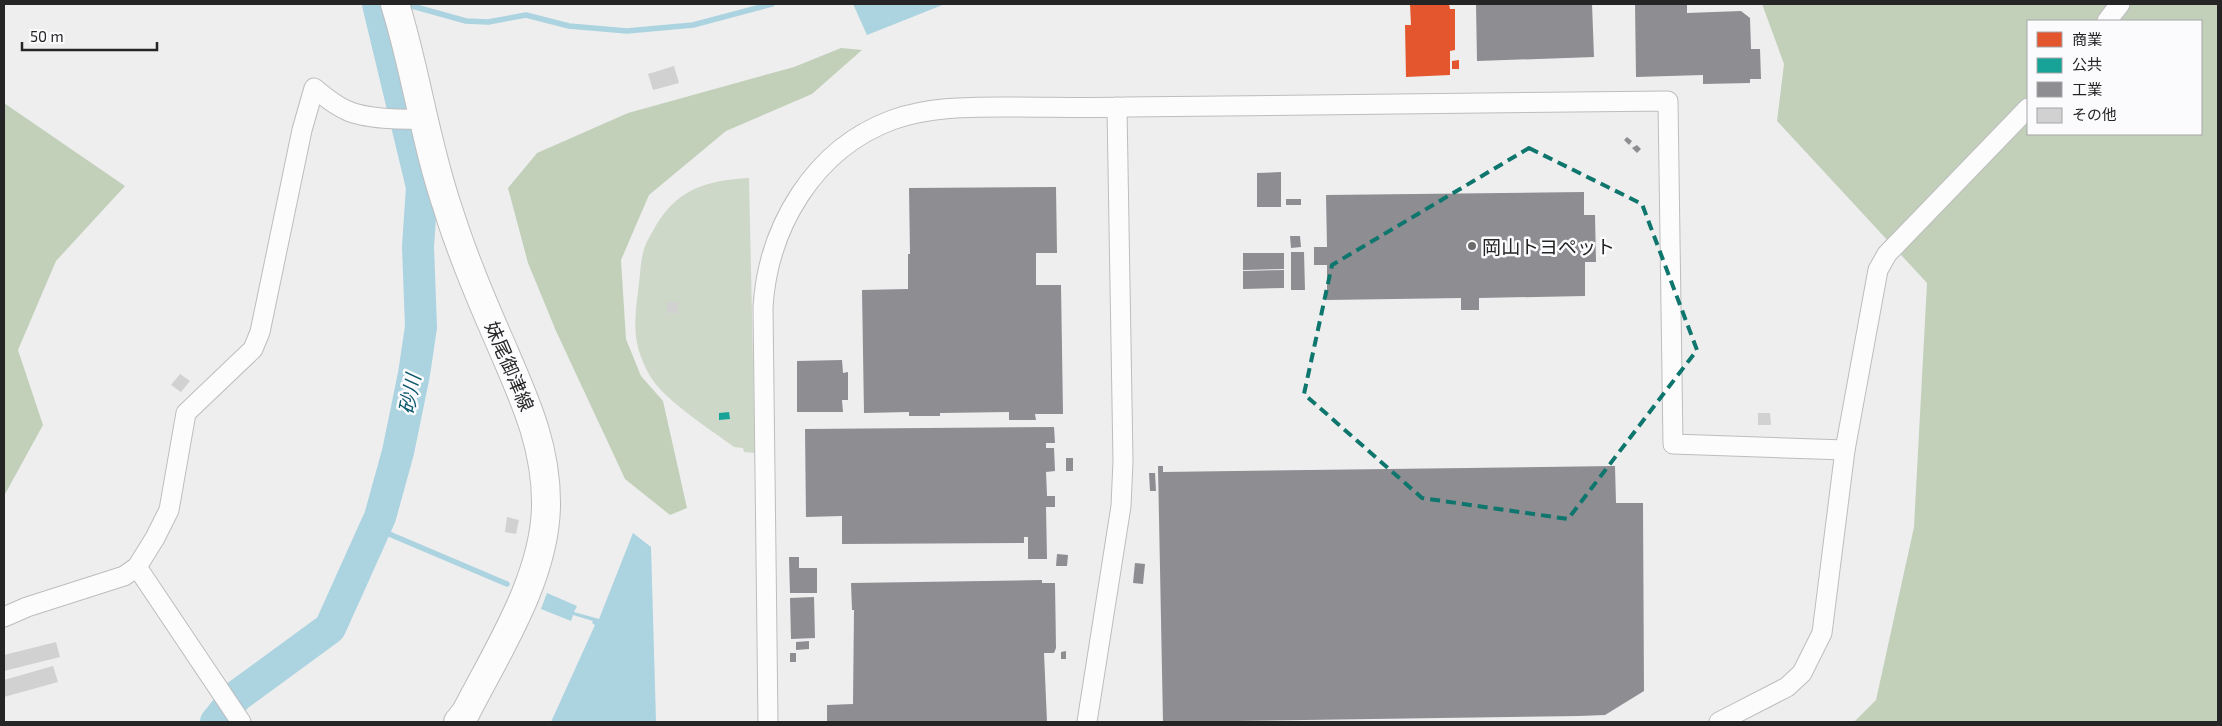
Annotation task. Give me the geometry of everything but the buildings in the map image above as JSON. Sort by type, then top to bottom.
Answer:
[{"type":"main road","name":"妹尾御津線","points":[[395,4],[406,40],[411,120],[462,250],[533,419],[543,460],[546,506],[540,552],[519,607],[466,712],[458,722]]},
{"type":"street","points":[[2108,20],[2120,4]]},
{"type":"street","points":[[4,617],[27,607],[124,576],[137,567],[155,538],[169,510],[186,413],[253,348],[260,332],[302,130],[314,88],[334,104],[348,112],[411,120]]},
{"type":"street","points":[[768,722],[763,307],[765,281],[770,259],[787,215],[799,196],[824,165],[857,139],[891,121],[914,114],[970,107],[1668,101],[1673,444],[1845,450]]},
{"type":"street","points":[[1087,722],[1121,506],[1123,461],[1117,107]]},
{"type":"street","points":[[1719,722],[1787,688],[1802,673],[1813,655],[1822,633],[1845,450],[1878,270],[1886,254],[2027,109]]},
{"type":"street","points":[[137,567],[233,710]]},
{"type":"highlighted area","points":[[1529,148],[1642,204],[1697,350],[1568,519],[1422,498],[1304,394],[1332,265]]},
{"type":"green space","points":[[1762,4],[2218,4],[2218,722],[1854,722],[1876,700],[1914,527],[1927,283],[1777,121],[1784,64]]},
{"type":"green space","points":[[841,48],[862,50],[812,94],[726,131],[649,195],[621,260],[626,339],[641,376],[663,401],[687,508],[670,515],[625,479],[556,331],[528,263],[508,188],[537,153],[628,113],[794,67]]},
{"type":"green space","points":[[4,103],[125,186],[56,261],[18,350],[43,425],[4,496]]},
{"type":"green space","points":[[749,178],[755,453],[744,452],[743,448],[734,447],[688,414],[666,395],[650,376],[644,365],[637,344],[635,324],[643,253],[649,237],[663,215],[672,204],[694,189],[720,181]]},
{"type":"water","points":[[853,4],[945,4],[867,35]]},
{"type":"water","points":[[633,533],[651,547],[656,722],[551,722],[595,625],[592,623],[593,621],[573,615],[571,621],[541,609],[547,593],[577,606],[574,612],[599,619]]},
{"type":"waterway","name":"砂川","points":[[216,722],[237,696],[330,628],[380,517],[398,452],[414,374],[421,327],[418,247],[422,187],[378,4]]},
{"type":"waterway","points":[[412,6],[466,21],[488,22],[526,15],[569,26],[627,31],[693,25],[772,4]]},
{"type":"waterway","points":[[375,528],[507,584]]},
{"type":"place","name":"岡山トヨペット","points":[[1472,246]]}]
